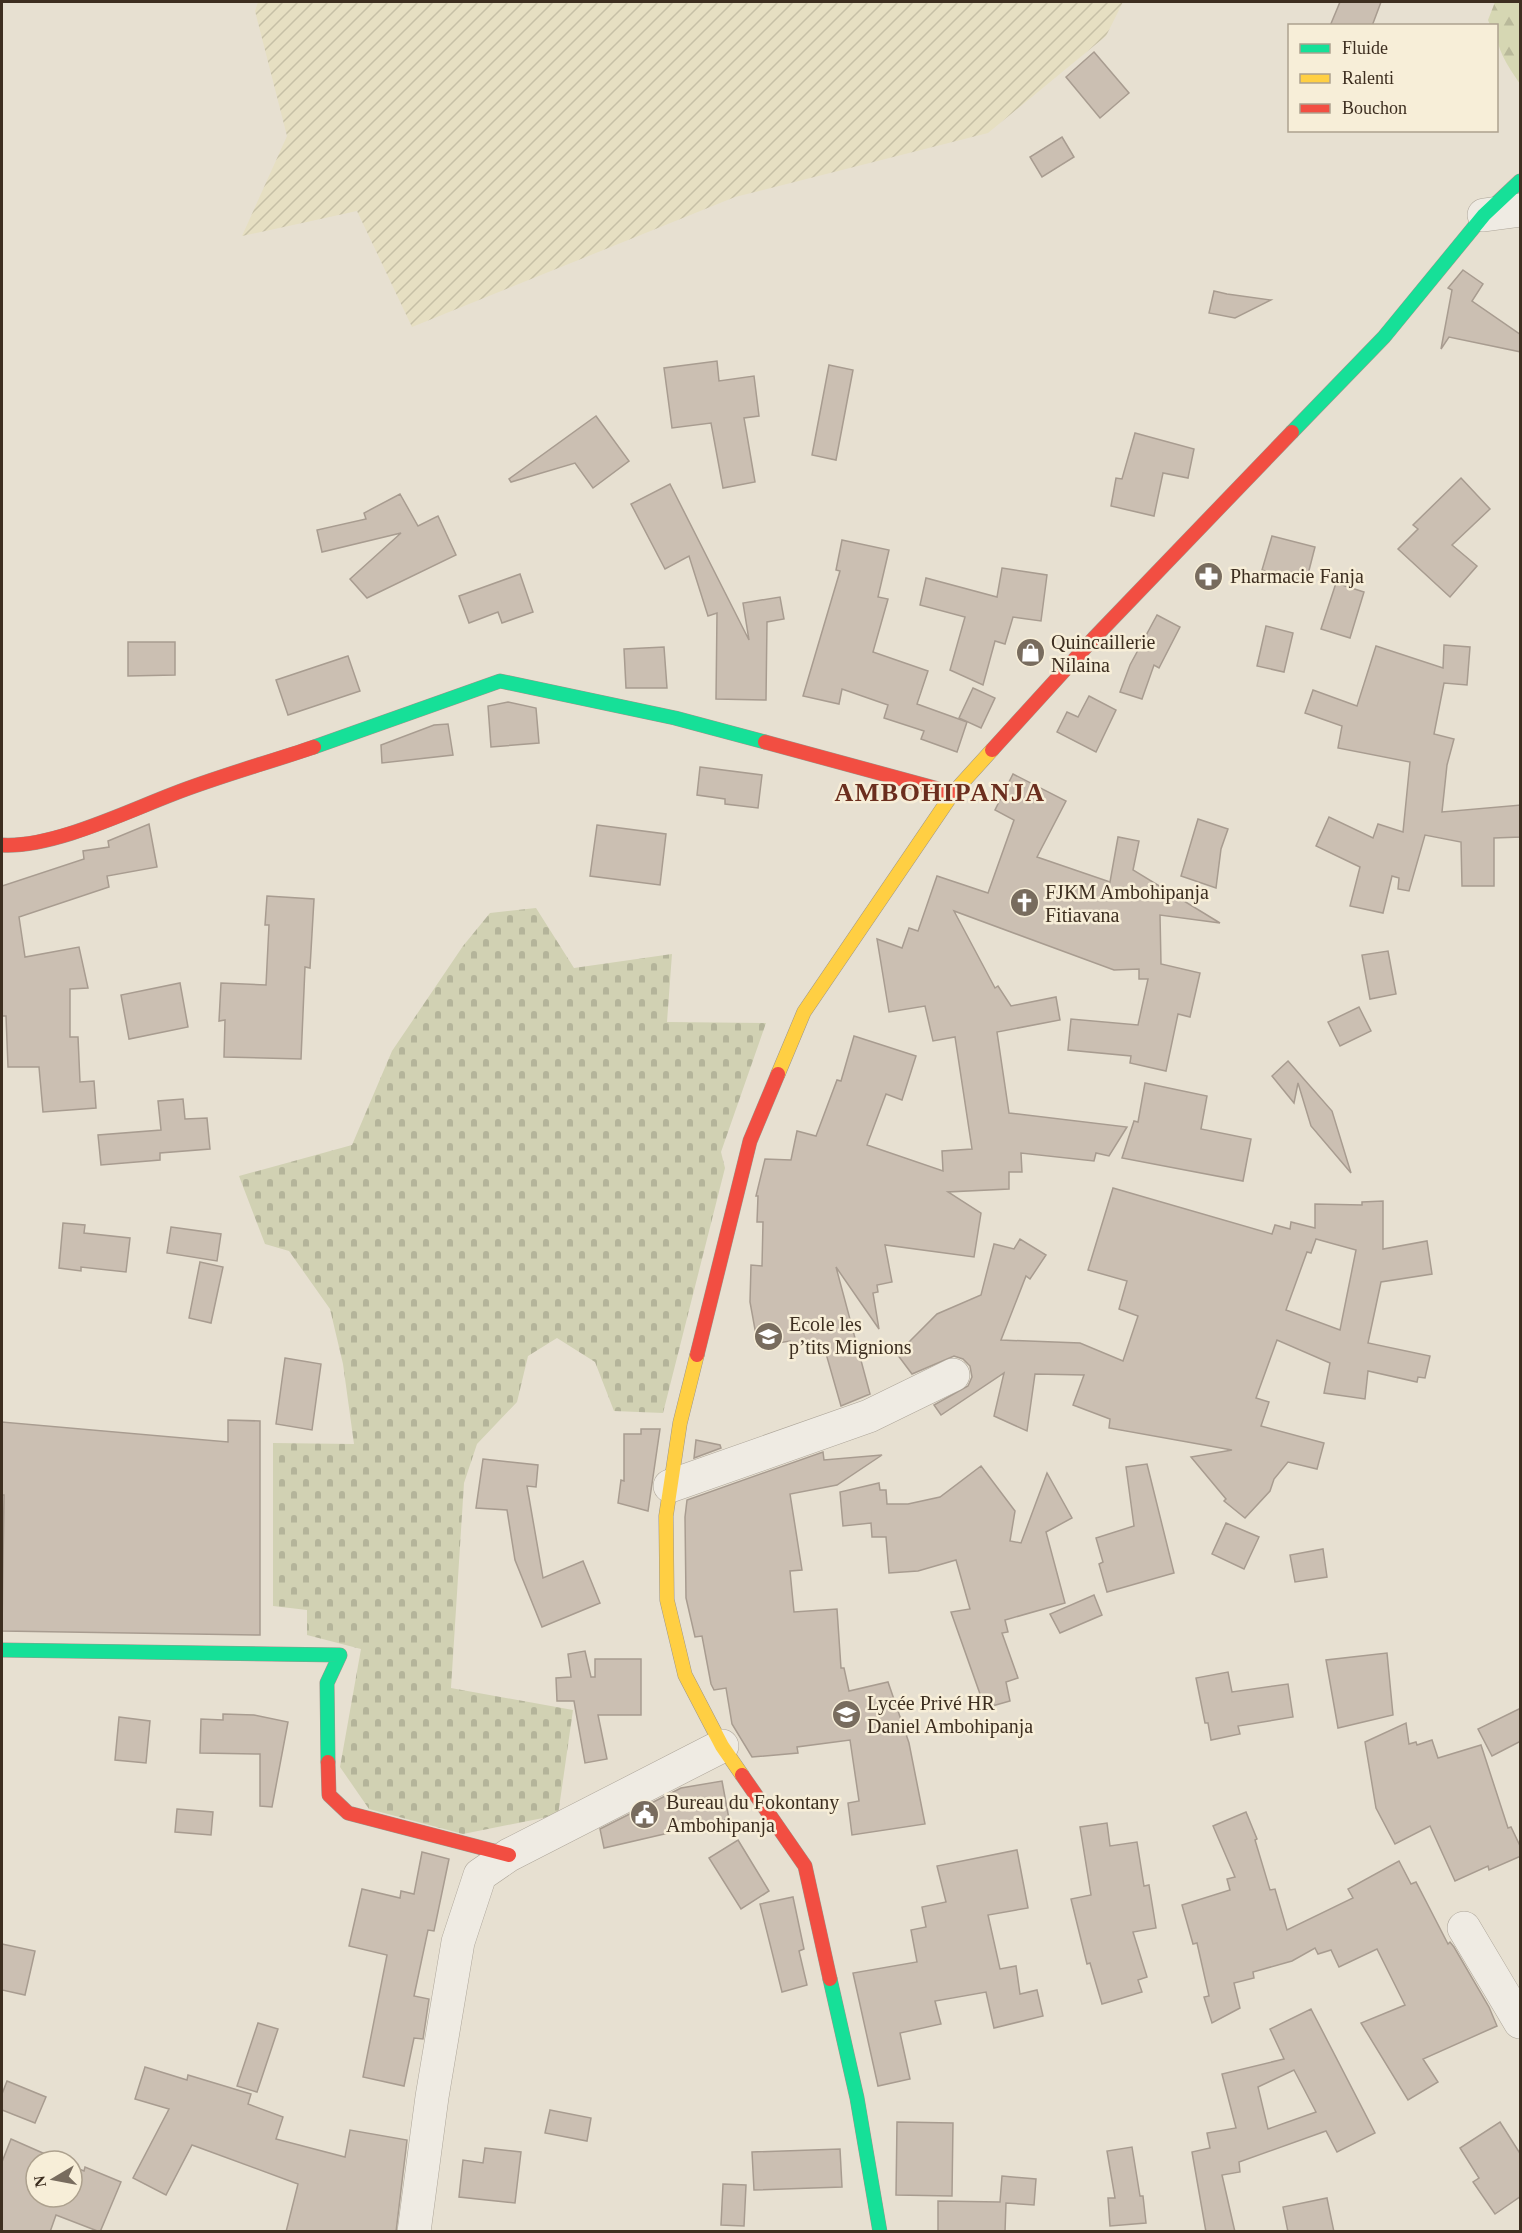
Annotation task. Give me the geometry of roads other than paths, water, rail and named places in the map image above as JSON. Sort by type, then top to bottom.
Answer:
[{"type":"street","points":[[880,2232],[857,2098],[805,1866],[722,1746],[685,1675],[667,1600],[666,1516],[680,1423],[750,1141],[804,1012],[953,792],[1094,638],[1384,337],[1484,215],[1521,181]]},
{"type":"street","points":[[1484,215],[1521,210]]},
{"type":"street","points":[[2,846],[18,846],[97,825],[175,793],[375,727],[500,681],[675,718],[953,792]]},
{"type":"street","points":[[670,1486],[869,1416],[953,1375]]},
{"type":"street","points":[[2,1650],[340,1655],[327,1683],[329,1795],[348,1813],[509,1855]]},
{"type":"street","points":[[414,2232],[432,2097],[458,1942],[480,1875],[509,1855],[722,1746]]},
{"type":"street","points":[[1464,1928],[1521,2022]]},
{"type":"place","name":"Pharmacie Fanja","points":[[1209,576]]},
{"type":"place","name":"Quincaillerie Nilaina","points":[[1030,653]]},
{"type":"place","name":"FJKM Ambohipanja Fitiavana","points":[[1024,903]]},
{"type":"place","name":"Ecole les p’tits Mignions","points":[[768,1336]]},
{"type":"place","name":"Lycée Privé HR Daniel Ambohipanja","points":[[846,1715]]},
{"type":"place","name":"Bureau du Fokontany Ambohipanja","points":[[645,1814]]},
{"type":"district","name":"AMBOHIPANJA","points":[[940,792]]}]
